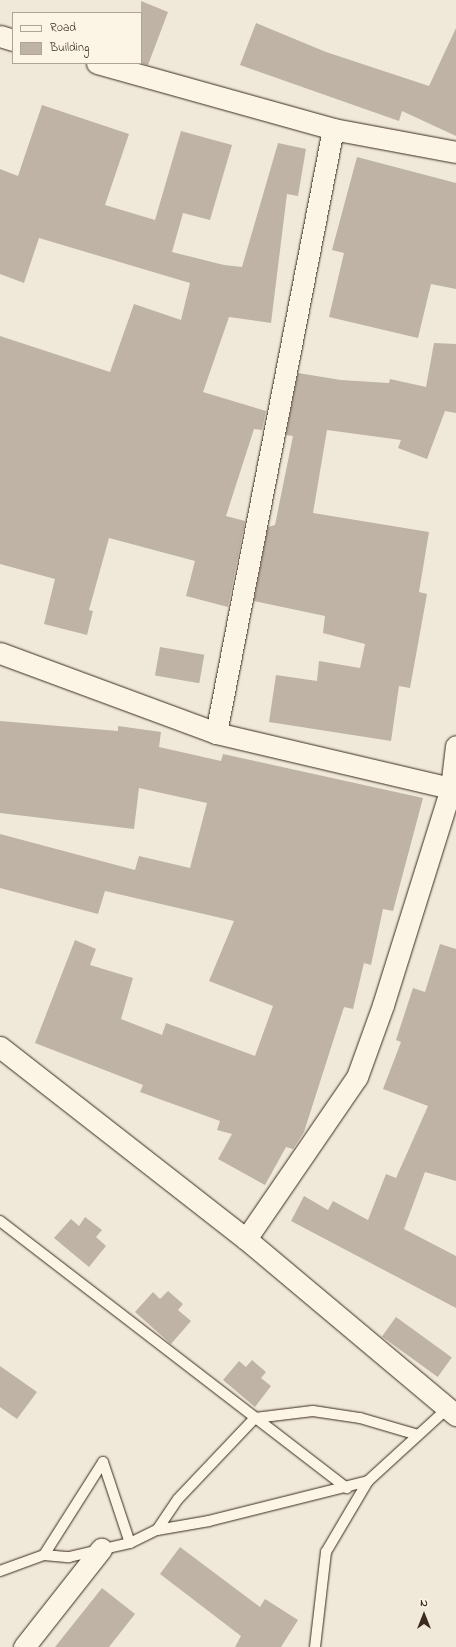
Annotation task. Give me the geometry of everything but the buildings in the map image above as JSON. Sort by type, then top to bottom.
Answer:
[{"type":"street","points":[[0,36],[12,40]]},
{"type":"street","points":[[101,64],[333,128],[456,152]]},
{"type":"street","points":[[216,733],[333,128]]},
{"type":"street","points":[[0,653],[216,733],[451,788]]},
{"type":"street","points":[[246,1239],[357,1077],[451,788],[456,746]]},
{"type":"street","points":[[0,1047],[246,1239],[453,1408]]},
{"type":"street","points":[[24,1647],[101,1550]]},
{"type":"lane","points":[[0,1221],[347,1488]]},
{"type":"lane","points":[[315,1647],[326,1552],[368,1481],[418,1435],[453,1408]]},
{"type":"lane","points":[[157,1530],[178,1498],[255,1418],[313,1411],[360,1418],[418,1435]]},
{"type":"lane","points":[[44,1555],[103,1462],[130,1543]]},
{"type":"lane","points":[[0,1571],[44,1555],[68,1557],[101,1550],[130,1543],[157,1530],[209,1521],[347,1488],[368,1481]]}]
